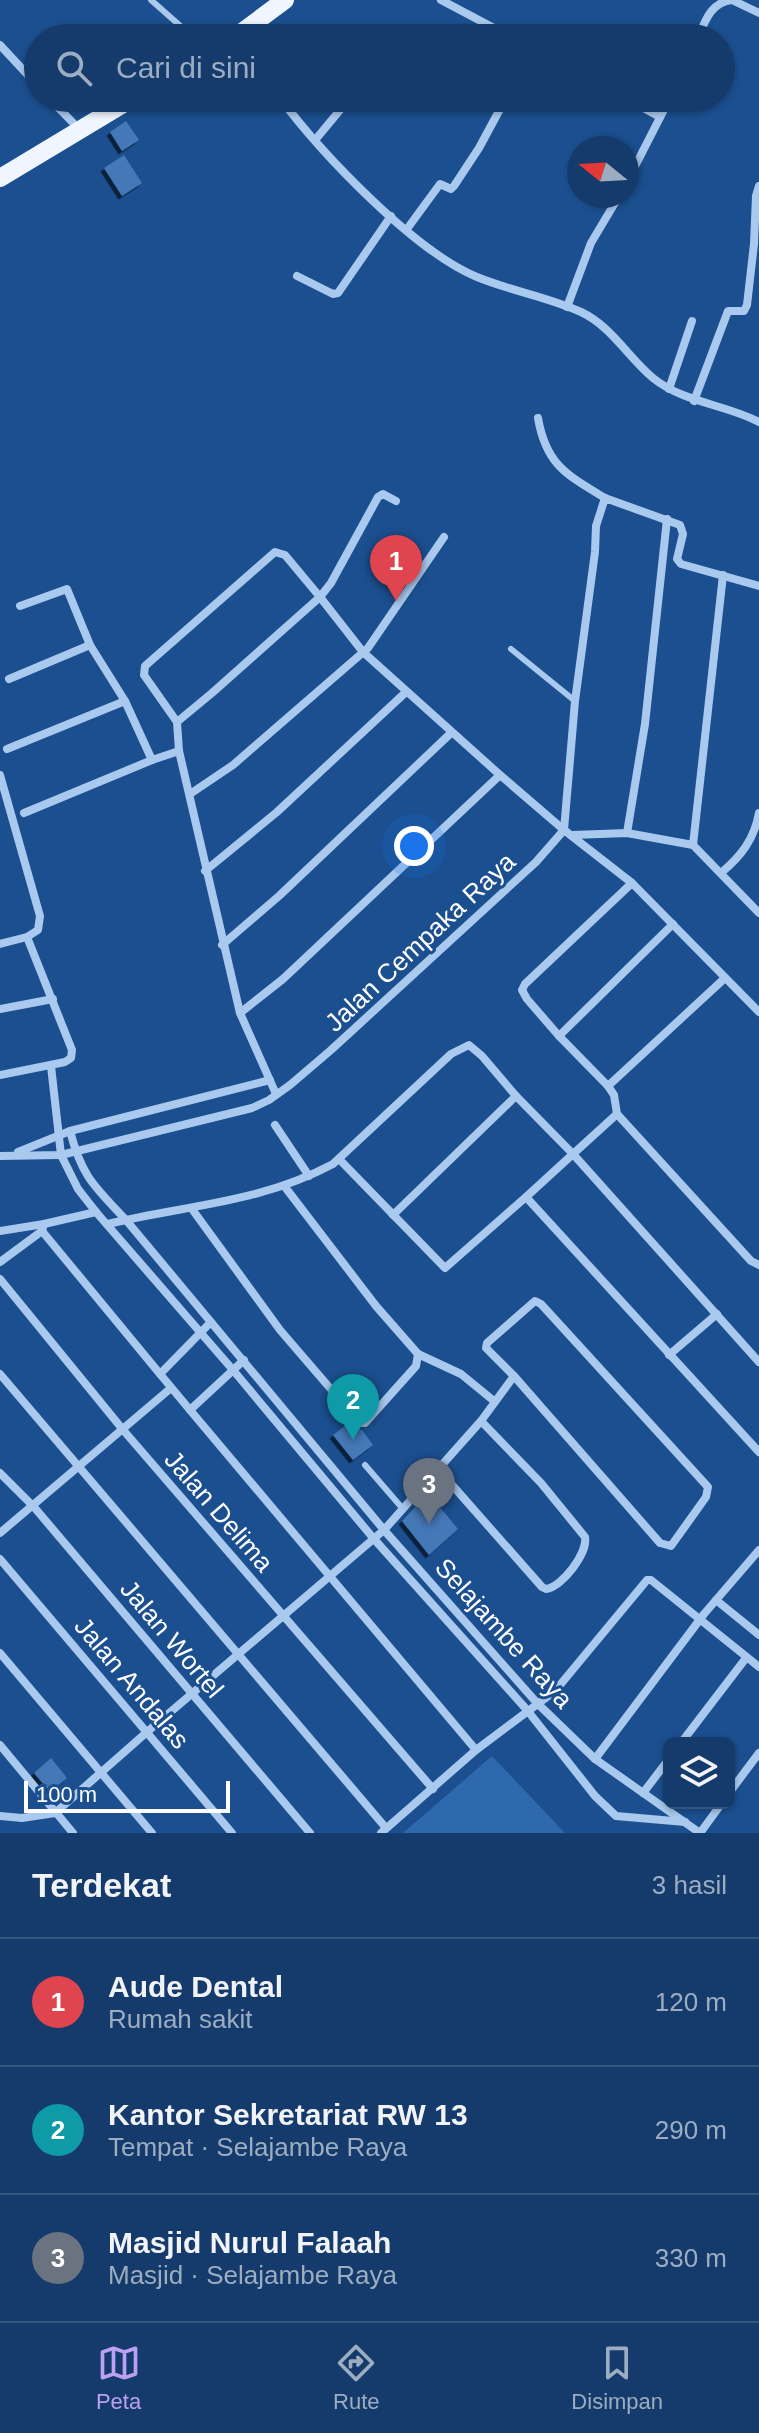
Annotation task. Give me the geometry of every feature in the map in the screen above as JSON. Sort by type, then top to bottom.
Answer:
[{"type":"main road","points":[[252,24],[280,2]]},
{"type":"main road","points":[[0,178],[109,112]]},
{"type":"street","points":[[441,0],[486,24]]},
{"type":"street","points":[[705,24],[719,3],[732,0],[747,3],[759,13]]},
{"type":"street","points":[[0,45],[24,71]]},
{"type":"street","points":[[63,112],[79,129]]},
{"type":"street","points":[[292,112],[339,165],[391,216],[440,257],[474,276],[567,307],[600,324],[653,378],[669,389],[694,401],[757,418]]},
{"type":"street","points":[[316,139],[338,112]]},
{"type":"street","points":[[407,229],[440,184],[451,189],[454,186],[498,112]]},
{"type":"street","points":[[651,112],[660,117]]},
{"type":"street","points":[[639,158],[663,112]]},
{"type":"street","points":[[694,401],[728,311],[744,311],[747,305],[759,186]]},
{"type":"street","points":[[567,307],[591,243],[612,208]]},
{"type":"street","points":[[297,276],[333,294],[338,293],[391,216]]},
{"type":"street","points":[[669,389],[692,321]]},
{"type":"street","points":[[538,418],[542,439],[557,466],[605,498],[680,525],[683,530],[677,562],[759,585]]},
{"type":"street","points":[[177,722],[322,595],[378,497],[383,494],[396,501]]},
{"type":"street","points":[[568,832],[575,701],[596,526],[605,498]]},
{"type":"street","points":[[627,833],[645,724],[667,519]]},
{"type":"street","points":[[190,794],[233,765],[366,650],[378,637],[444,537]]},
{"type":"street","points":[[272,1097],[262,1083],[222,945],[190,794],[174,753],[177,722],[144,675],[145,666],[275,552],[285,555],[406,692],[500,775],[632,883],[759,1012]]},
{"type":"street","points":[[693,845],[723,575]]},
{"type":"street","points":[[20,606],[67,589],[90,645],[156,759]]},
{"type":"street","points":[[9,679],[90,645]]},
{"type":"street","points":[[205,871],[277,812],[406,692]]},
{"type":"street","points":[[7,749],[125,701]]},
{"type":"street","points":[[222,945],[279,896],[451,733]]},
{"type":"street","points":[[24,813],[174,753]]},
{"type":"street","points":[[0,775],[40,916],[38,930],[27,937],[0,944]]},
{"type":"street","points":[[240,1013],[292,971],[500,775]]},
{"type":"street","points":[[721,873],[747,847],[756,831],[759,813]]},
{"type":"street","points":[[568,832],[627,833],[693,845],[759,913]]},
{"type":"street","name":"Jalan Cempaka Raya","points":[[14,1154],[61,1155],[75,1152],[259,1104],[272,1097],[298,1078],[568,832]]},
{"type":"street","points":[[632,883],[522,990],[559,1036],[608,1086],[614,1095],[617,1114],[751,1261],[759,1265]]},
{"type":"street","points":[[559,1036],[673,924]]},
{"type":"street","points":[[0,1075],[69,1060],[72,1050],[27,937]]},
{"type":"street","points":[[608,1086],[725,978]]},
{"type":"street","points":[[0,1009],[53,999]]},
{"type":"street","points":[[108,1224],[192,1209],[285,1187],[322,1171],[336,1162],[451,1054],[464,1046],[473,1048],[482,1056],[759,1362]]},
{"type":"street","points":[[51,1066],[61,1155],[78,1189],[96,1212],[374,1539],[527,1710],[595,1796],[616,1816],[685,1822]]},
{"type":"street","points":[[0,1156],[14,1154],[70,1131],[262,1083]]},
{"type":"street","points":[[393,1215],[516,1096]]},
{"type":"street","points":[[336,1162],[393,1215],[441,1266],[448,1267],[617,1114]]},
{"type":"street","points":[[275,1125],[309,1176]]},
{"type":"street","name":"Selajambe Raya","points":[[70,1131],[75,1152],[88,1179],[126,1220],[384,1530],[537,1703],[595,1759],[700,1833]]},
{"type":"street","points":[[285,1187],[376,1306],[418,1354],[461,1374],[494,1401]]},
{"type":"street","points":[[526,1197],[759,1452]]},
{"type":"street","points":[[192,1209],[280,1330],[360,1423],[367,1421],[416,1366],[418,1354]]},
{"type":"street","points":[[0,1231],[43,1228],[96,1212]]},
{"type":"street","points":[[0,1262],[43,1228]]},
{"type":"street","points":[[43,1228],[171,1388],[476,1750]]},
{"type":"street","name":"Jalan Delima","points":[[0,1279],[124,1431],[433,1789]]},
{"type":"street","points":[[538,1302],[708,1487],[706,1497],[671,1546],[660,1543],[514,1376],[487,1350],[486,1345],[531,1303],[538,1302]]},
{"type":"street","points":[[669,1355],[717,1314]]},
{"type":"street","points":[[160,1374],[211,1322]]},
{"type":"street","points":[[190,1410],[244,1360]]},
{"type":"street","points":[[0,1374],[239,1654],[384,1831],[476,1750],[555,1691],[647,1580],[759,1635]]},
{"type":"street","points":[[0,1816],[22,1818],[55,1813],[102,1773],[384,1530],[481,1421],[514,1376]]},
{"type":"street","points":[[0,1533],[171,1388]]},
{"type":"street","points":[[438,1469],[542,1587],[557,1586],[585,1550],[585,1537],[541,1483],[481,1421]]},
{"type":"street","name":"Jalan Wortel","points":[[0,1473],[34,1507],[310,1833]]},
{"type":"street","points":[[595,1759],[708,1610],[759,1550]]},
{"type":"street","name":"Jalan Andalas","points":[[0,1559],[232,1833]]},
{"type":"street","points":[[708,1610],[746,1658],[759,1667]]},
{"type":"street","points":[[0,1653],[152,1833]]},
{"type":"street","points":[[686,1737],[746,1658]]},
{"type":"street","points":[[0,1745],[73,1833]]},
{"type":"street","points":[[735,1785],[759,1753]]},
{"type":"street","points":[[643,1793],[663,1767]]},
{"type":"street","points":[[700,1833],[718,1809]]},
{"type":"lane","points":[[151,0],[178,24]]},
{"type":"lane","points":[[511,649],[575,701]]},
{"type":"lane","points":[[365,1465],[403,1509]]},
{"type":"shaded area","points":[[492,1756],[565,1833],[403,1833]]},
{"type":"building","points":[[126,121],[139,140],[122,151],[110,132]]},
{"type":"building","points":[[124,155],[142,183],[122,196],[104,168]]},
{"type":"building","points":[[350,1422],[362,1430],[373,1445],[353,1460],[333,1435]]},
{"type":"building","points":[[428,1493],[458,1529],[429,1555],[402,1521]]},
{"type":"building","points":[[51,1758],[67,1778],[50,1792],[34,1773]]},
{"type":"place","name":"Aude Dental","points":[[396,601]]},
{"type":"place","name":"Kantor Sekretariat RW 13","points":[[353,1440]]},
{"type":"place","name":"Masjid Nurul Falaah","points":[[429,1524]]}]
